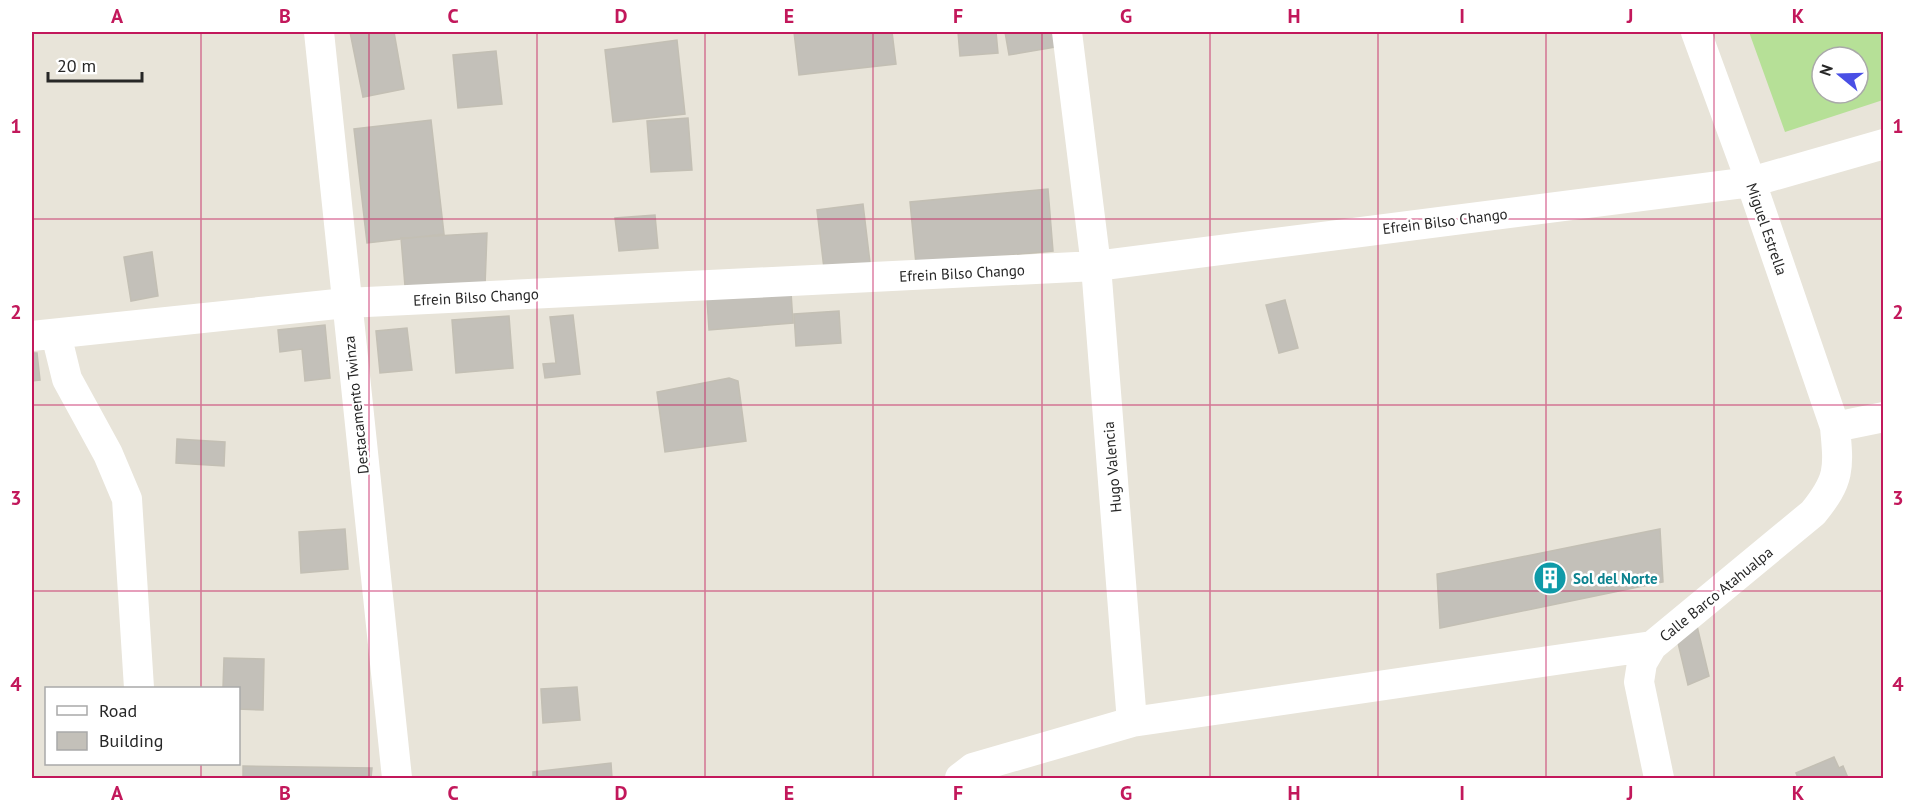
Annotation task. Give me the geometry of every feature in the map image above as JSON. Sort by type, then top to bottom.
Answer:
[{"type":"street","name":"Destacamento Twinza","points":[[319,32],[397,778]]},
{"type":"street","name":"Hugo Valencia","points":[[1067,32],[1096,266],[1132,722]]},
{"type":"street","name":"Miguel Estrella","points":[[1696,32],[1751,182],[1835,428]]},
{"type":"street","name":"Efrein Bilso Chango","points":[[44,335],[346,303],[1096,266],[1751,182],[1884,144]]},
{"type":"street","points":[[44,335],[108,454],[127,499],[139,687]]},
{"type":"street","points":[[1835,428],[1884,417]]},
{"type":"street","name":"Calle Barco Atahualpa","points":[[1659,778],[1639,682],[1642,663],[1652,646],[1813,513],[1831,491],[1839,463],[1835,428]]},
{"type":"street","points":[[960,778],[973,768],[1132,722],[1652,646]]},
{"type":"green space","points":[[1749,32],[1883,32],[1883,100],[1870,104],[1870,45],[1810,45],[1810,105],[1868,105],[1785,132]]},
{"type":"building","points":[[350,32],[394,32],[404,89],[363,97]]},
{"type":"building","points":[[794,32],[892,32],[896,64],[799,75]]},
{"type":"building","points":[[958,32],[996,32],[998,53],[960,56]]},
{"type":"building","points":[[1005,32],[1053,32],[1056,47],[1009,55]]},
{"type":"building","points":[[677,40],[685,114],[613,122],[605,50]]},
{"type":"building","points":[[496,51],[502,104],[458,108],[453,55]]},
{"type":"building","points":[[688,118],[692,170],[651,172],[647,121]]},
{"type":"building","points":[[431,120],[444,234],[367,243],[354,129]]},
{"type":"building","points":[[1048,189],[1053,251],[916,264],[910,202]]},
{"type":"building","points":[[863,204],[871,271],[825,277],[817,210]]},
{"type":"building","points":[[655,215],[658,248],[619,251],[615,218]]},
{"type":"building","points":[[487,233],[485,286],[405,286],[401,238]]},
{"type":"building","points":[[152,252],[158,296],[131,301],[124,257]]},
{"type":"building","points":[[791,292],[793,323],[709,330],[707,299]]},
{"type":"building","points":[[1285,300],[1298,348],[1279,353],[1266,305]]},
{"type":"building","points":[[839,311],[841,343],[796,346],[794,314]]},
{"type":"building","points":[[573,315],[580,374],[545,378],[543,364],[556,363],[550,317]]},
{"type":"building","points":[[509,316],[513,368],[456,373],[452,320]]},
{"type":"building","points":[[325,325],[330,378],[305,381],[302,349],[280,352],[278,330]]},
{"type":"building","points":[[407,328],[412,370],[380,373],[376,331]]},
{"type":"building","points":[[32,353],[37,353],[40,380],[32,381]]},
{"type":"building","points":[[729,378],[738,381],[746,441],[665,452],[657,392]]},
{"type":"building","points":[[177,439],[225,442],[224,466],[176,463]]},
{"type":"building","points":[[345,529],[348,569],[301,573],[299,532]]},
{"type":"building","name":"Sol del Norte","points":[[1660,529],[1663,582],[1440,628],[1437,574]]},
{"type":"building","points":[[1697,626],[1709,676],[1688,685],[1678,643]]},
{"type":"building","points":[[224,658],[264,659],[263,710],[240,709],[240,687],[223,687]]},
{"type":"building","points":[[577,687],[580,720],[543,723],[541,689]]},
{"type":"building","points":[[1834,757],[1839,768],[1843,766],[1848,778],[1798,778],[1796,773]]},
{"type":"building","points":[[611,763],[612,778],[533,778],[533,772]]},
{"type":"building","points":[[243,766],[372,768],[371,778],[243,778]]},
{"type":"place","name":"Sol del Norte","points":[[1550,578]]}]
